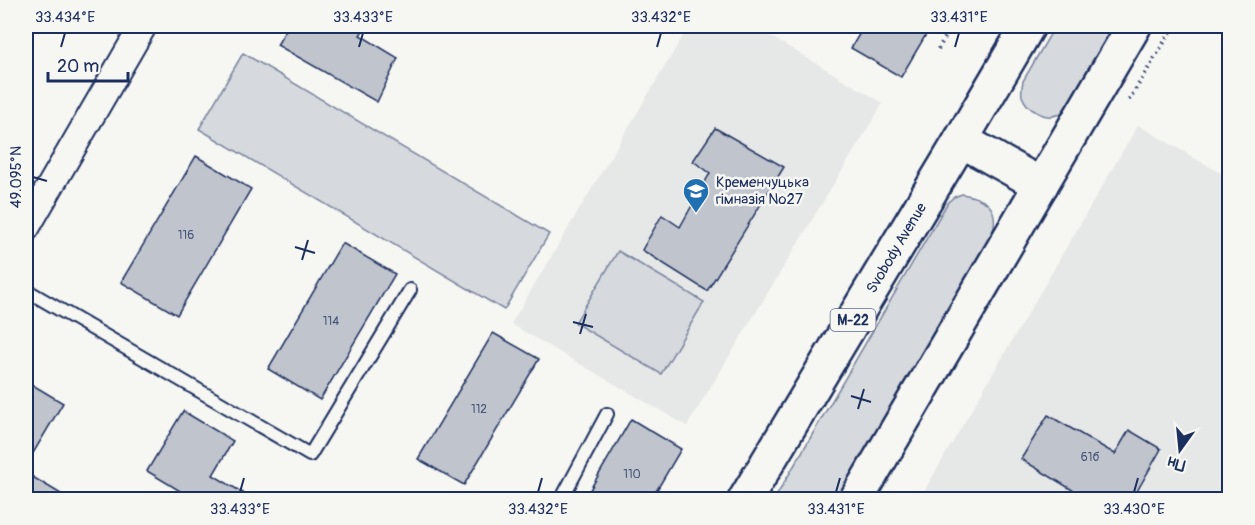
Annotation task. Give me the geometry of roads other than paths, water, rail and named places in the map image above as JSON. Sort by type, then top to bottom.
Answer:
[{"type":"highway","name":"Svobody Avenue","points":[[745,500],[1028,26]]},
{"type":"highway","points":[[856,500],[1134,26]]},
{"type":"highway","points":[[961,140],[1041,185]]},
{"type":"street","points":[[26,228],[144,26]]},
{"type":"lane","points":[[26,290],[310,454],[410,290]]},
{"type":"lane","points":[[561,500],[607,414]]},
{"type":"place","name":"Кременчуцька гімназія №27","points":[[696,214]]}]
